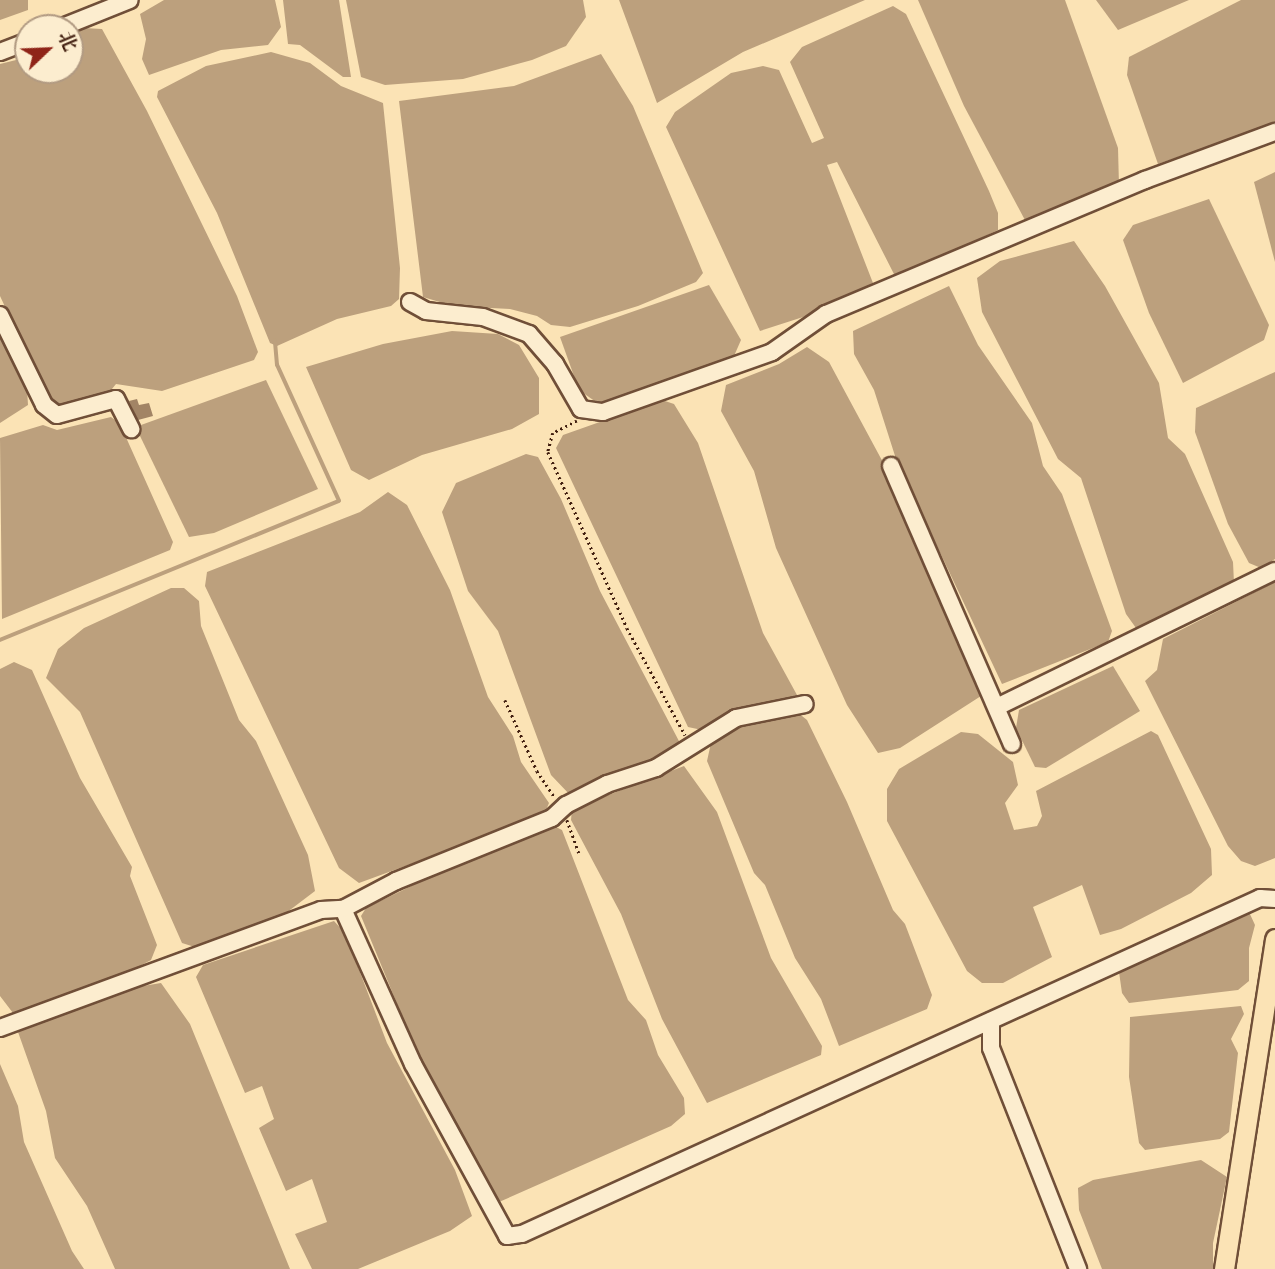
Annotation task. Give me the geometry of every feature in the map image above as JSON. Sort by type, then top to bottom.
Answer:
[{"type":"main road","points":[[1224,1269],[1275,939]]},
{"type":"lane","points":[[84,18],[130,0]]},
{"type":"lane","points":[[410,302],[426,311],[482,317],[529,334],[586,411],[603,412],[772,352],[827,314],[1145,180],[1275,132]]},
{"type":"lane","points":[[0,315],[44,405],[57,415],[116,399],[131,429]]},
{"type":"lane","points":[[891,466],[1012,744]]},
{"type":"lane","points":[[997,707],[1275,571]]},
{"type":"lane","points":[[0,1028],[321,910],[343,909],[396,881],[552,818],[563,808],[607,784],[656,768],[736,718],[805,704]]},
{"type":"lane","points":[[343,909],[413,1064],[507,1236],[522,1234],[1260,898],[1275,899]]},
{"type":"lane","points":[[991,1021],[991,1048],[1078,1269]]},
{"type":"path","points":[[586,411],[582,419],[553,433],[548,452],[626,628],[677,714],[690,747]]},
{"type":"path","points":[[505,700],[537,771],[563,808],[579,853]]},
{"type":"shaded area","points":[[0,0],[28,0],[28,10],[0,20]]},
{"type":"shaded area","points":[[164,0],[275,0],[281,27],[268,45],[221,50],[149,75],[142,59],[146,39],[140,14]]},
{"type":"shaded area","points":[[283,0],[339,0],[351,77],[343,77],[300,45],[288,44]]},
{"type":"shaded area","points":[[346,0],[583,0],[586,17],[566,46],[532,60],[463,79],[385,85],[361,77]]},
{"type":"shaded area","points":[[619,0],[865,0],[743,52],[657,103]]},
{"type":"shaded area","points":[[918,0],[1065,0],[1118,148],[1119,186],[1026,222],[964,106]]},
{"type":"shaded area","points":[[1096,0],[1189,0],[1118,30]]},
{"type":"shaded area","points":[[1241,0],[1275,0],[1275,123],[1158,164],[1127,75],[1129,57]]},
{"type":"shaded area","points":[[893,6],[906,14],[989,191],[998,213],[998,230],[896,278],[837,162],[827,165],[873,283],[828,309],[760,331],[666,127],[675,112],[731,73],[763,66],[779,70],[812,143],[824,138],[790,62],[802,47]]},
{"type":"shaded area","points":[[84,28],[102,29],[147,111],[237,296],[258,352],[254,360],[162,391],[116,384],[107,395],[59,407],[48,399],[0,296],[0,64],[14,60],[14,84],[84,84]]},
{"type":"shaded area","points":[[271,52],[310,63],[341,86],[383,103],[400,268],[399,299],[391,306],[337,319],[277,346],[270,343],[217,213],[157,97],[158,91],[206,66]]},
{"type":"shaded area","points":[[601,54],[633,106],[703,273],[696,282],[638,306],[570,327],[551,325],[537,316],[510,309],[453,306],[423,297],[399,101],[514,86]]},
{"type":"shaded area","points":[[1275,172],[1275,262],[1254,182]]},
{"type":"shaded area","points":[[1209,199],[1269,325],[1264,340],[1183,383],[1149,313],[1123,240],[1133,225]]},
{"type":"shaded area","points":[[1074,241],[1105,286],[1159,383],[1168,438],[1185,454],[1233,562],[1234,583],[1136,628],[1126,614],[1081,478],[1058,459],[982,312],[977,278],[1000,261]]},
{"type":"shaded area","points":[[709,285],[741,340],[734,356],[610,401],[596,402],[579,390],[560,337]]},
{"type":"shaded area","points":[[949,286],[978,345],[1032,423],[1043,466],[1062,494],[1112,631],[1108,642],[1002,684],[896,459],[874,390],[854,354],[853,331]]},
{"type":"shaded area","points":[[452,331],[498,334],[519,345],[539,378],[539,414],[512,429],[422,455],[369,480],[351,470],[306,367],[383,344]]},
{"type":"shaded area","points":[[0,336],[27,388],[28,405],[0,423]]},
{"type":"shaded area","points":[[807,347],[829,362],[885,466],[981,690],[981,696],[900,748],[878,753],[847,705],[776,548],[754,471],[721,411],[726,385],[779,364]]},
{"type":"shaded area","points":[[1275,372],[1275,559],[1261,568],[1249,563],[1228,524],[1195,432],[1196,408]]},
{"type":"shaded area","points":[[266,380],[318,489],[214,533],[189,537],[140,436],[141,425]]},
{"type":"shaded area","points":[[662,400],[674,404],[698,443],[763,633],[797,695],[702,730],[688,727],[556,448],[563,435]]},
{"type":"shaded area","points":[[111,417],[120,424],[173,542],[170,550],[2,619],[0,438],[43,425],[57,430]]},
{"type":"shaded area","points":[[526,454],[538,457],[561,499],[600,591],[680,743],[673,754],[571,796],[551,775],[498,631],[468,591],[442,512],[456,483]]},
{"type":"shaded area","points":[[388,492],[407,505],[450,590],[488,697],[513,736],[521,762],[549,803],[544,815],[359,883],[339,868],[205,586],[207,572],[360,512]]},
{"type":"shaded area","points":[[1275,582],[1275,858],[1255,866],[1241,861],[1228,846],[1145,681],[1157,670],[1163,639]]},
{"type":"shaded area","points":[[171,588],[184,588],[199,601],[201,626],[239,720],[256,741],[308,855],[315,891],[286,913],[198,948],[182,943],[80,712],[46,678],[58,649],[84,628]]},
{"type":"shaded area","points":[[14,662],[32,670],[80,778],[132,867],[130,876],[157,945],[151,960],[134,969],[13,1013],[0,996],[0,669]]},
{"type":"shaded area","points":[[1113,666],[1140,711],[1046,768],[1035,767],[1016,728],[1019,710]]},
{"type":"shaded area","points":[[797,712],[807,720],[847,802],[893,910],[905,924],[932,995],[927,1009],[839,1046],[821,999],[795,958],[765,885],[754,873],[707,761],[711,743],[729,729]]},
{"type":"shaded area","points":[[1151,731],[1158,735],[1211,849],[1212,875],[1191,893],[1121,929],[1100,935],[1082,885],[1033,907],[1052,957],[1003,983],[982,983],[967,971],[887,821],[887,789],[899,769],[961,732],[978,734],[1013,762],[1018,785],[1005,803],[1014,830],[1037,826],[1042,816],[1036,791]]},
{"type":"shaded area","points":[[684,766],[717,812],[771,958],[822,1046],[821,1055],[707,1103],[662,1019],[621,914],[571,820],[572,809]]},
{"type":"shaded area","points":[[552,825],[562,830],[628,1000],[646,1020],[658,1055],[684,1098],[685,1114],[671,1126],[499,1202],[423,1067],[361,916],[366,908],[436,874]]},
{"type":"shaded area","points":[[1249,912],[1255,925],[1249,948],[1249,981],[1238,990],[1129,1003],[1122,993],[1119,972]]},
{"type":"shaded area","points":[[334,921],[345,933],[387,1043],[455,1170],[472,1216],[450,1231],[358,1269],[312,1269],[295,1234],[327,1222],[312,1179],[286,1191],[259,1128],[274,1119],[262,1086],[245,1093],[196,977],[203,965]]},
{"type":"shaded area","points":[[161,983],[190,1024],[290,1269],[115,1269],[87,1206],[55,1158],[46,1111],[18,1032],[137,987]]},
{"type":"shaded area","points":[[1241,1006],[1244,1014],[1231,1039],[1238,1053],[1229,1132],[1220,1139],[1145,1150],[1139,1143],[1129,1077],[1130,1017]]},
{"type":"shaded area","points":[[0,1064],[18,1106],[24,1142],[72,1251],[84,1269],[0,1269]]},
{"type":"shaded area","points":[[1201,1160],[1227,1177],[1213,1243],[1213,1269],[1102,1269],[1079,1210],[1078,1188],[1093,1180]]},
{"type":"building","points":[[137,399],[139,405],[149,403],[153,416],[138,420],[129,401]]},
{"type":"waterway","points":[[0,640],[339,501],[277,365],[275,341]]}]
